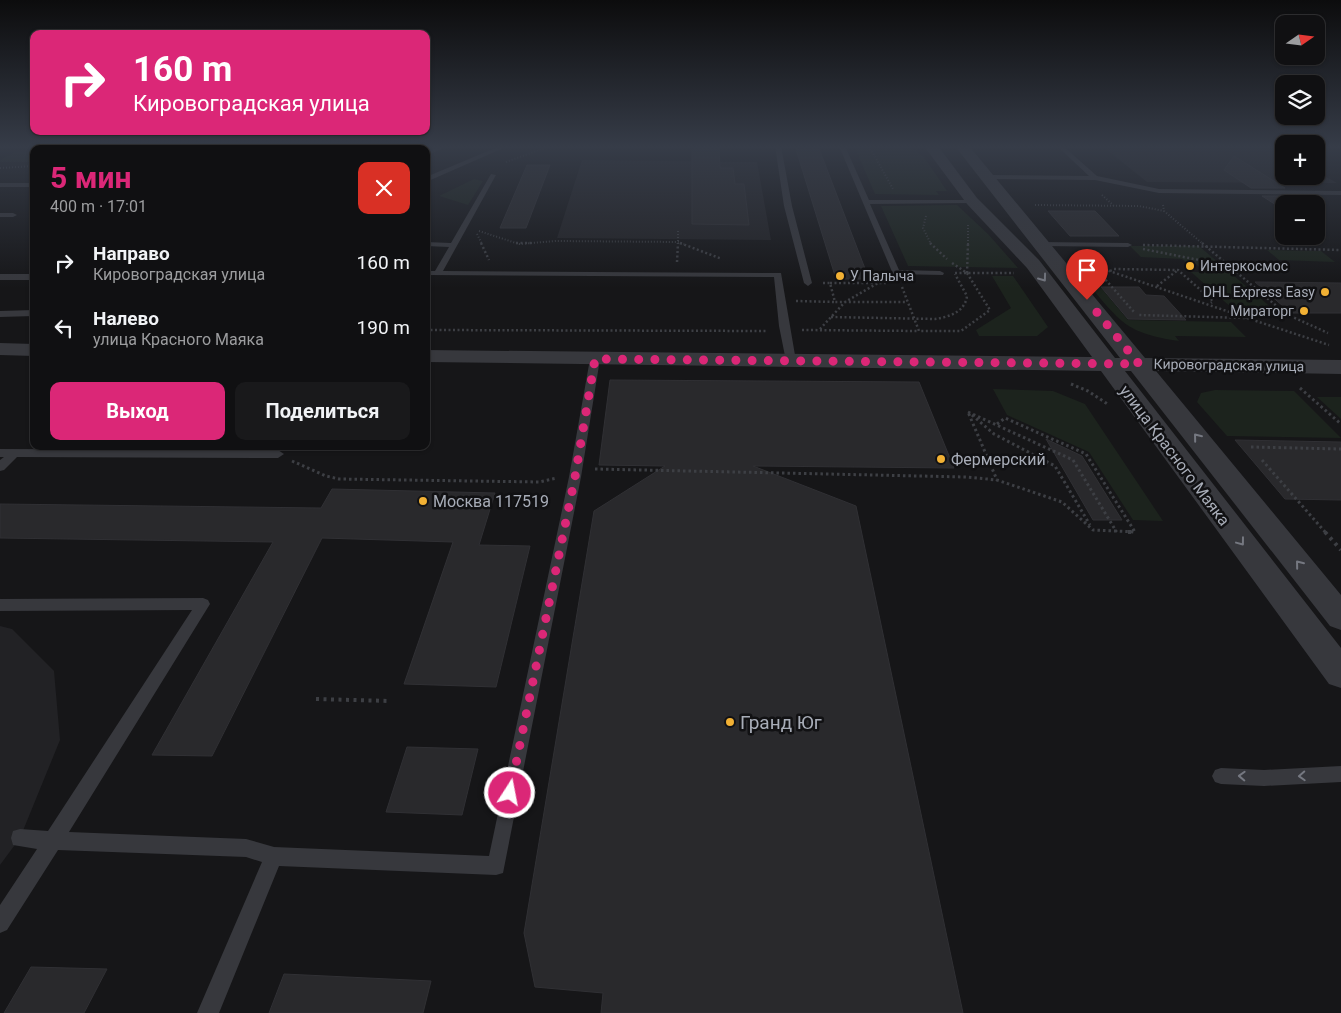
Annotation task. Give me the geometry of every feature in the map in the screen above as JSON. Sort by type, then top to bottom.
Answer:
[{"type":"street","name":"улица Красного Маяка","points":[[966,193],[1033,264],[1341,674]]},
{"type":"street","name":"улица Красного Маяка","points":[[1003,193],[1048,244],[1139,364],[1341,617]]},
{"type":"street","points":[[0,349],[30,350]]},
{"type":"street","name":"Кировоградская улица","points":[[430,356],[1341,367]]},
{"type":"lane","points":[[438,273],[482,193]]},
{"type":"lane","points":[[786,193],[808,282]]},
{"type":"lane","points":[[862,193],[896,272],[940,273]]},
{"type":"lane","points":[[866,202],[972,201]]},
{"type":"lane","points":[[0,215],[13,215]]},
{"type":"lane","points":[[430,244],[453,245]]},
{"type":"lane","points":[[1048,244],[1125,245]]},
{"type":"lane","points":[[430,273],[778,275],[791,361]]},
{"type":"lane","points":[[0,277],[30,277]]},
{"type":"lane","points":[[0,314],[30,314]]},
{"type":"lane","points":[[20,838],[53,841],[246,848],[274,856],[496,866],[575,477],[595,359]]},
{"type":"lane","points":[[0,453],[278,454]]},
{"type":"lane","points":[[0,467],[14,453]]},
{"type":"lane","points":[[0,606],[203,604],[0,923]]},
{"type":"lane","points":[[1221,776],[1264,778],[1341,774]]},
{"type":"lane","points":[[208,1013],[274,856]]},
{"type":"path","points":[[1160,193],[1164,211]]},
{"type":"path","points":[[1031,205],[1140,206],[1164,211],[1286,314],[1328,333]]},
{"type":"path","points":[[496,274],[475,229],[519,244],[556,241],[678,242]]},
{"type":"path","points":[[676,275],[678,229]]},
{"type":"path","points":[[1048,244],[1062,254],[1243,315],[1247,318]]},
{"type":"path","points":[[1125,245],[1341,250]]},
{"type":"path","points":[[1125,245],[1230,266],[1251,266]]},
{"type":"path","points":[[1099,267],[1096,269],[1134,312]]},
{"type":"path","points":[[1110,271],[1114,268],[1178,270],[1213,301],[1210,304]]},
{"type":"path","points":[[1157,286],[1178,270]]},
{"type":"path","points":[[896,272],[918,331]]},
{"type":"path","points":[[940,273],[1018,273]]},
{"type":"path","points":[[831,316],[944,318],[952,316],[965,303],[967,296],[954,273]]},
{"type":"path","points":[[430,330],[785,331],[820,329],[961,331],[990,310],[967,273]]},
{"type":"path","points":[[808,282],[830,283],[835,302]]},
{"type":"path","points":[[820,329],[845,302],[878,283]]},
{"type":"path","points":[[781,301],[907,302]]},
{"type":"path","points":[[1243,315],[1286,314]]},
{"type":"path","points":[[1137,315],[1247,318],[1330,345]]},
{"type":"path","points":[[1062,381],[1088,391],[1116,410]]},
{"type":"path","points":[[1300,388],[1341,424]]},
{"type":"path","points":[[968,412],[1073,460],[1116,531]]},
{"type":"path","points":[[968,412],[997,480]]},
{"type":"path","points":[[968,412],[994,434],[1055,466],[1092,530]]},
{"type":"path","points":[[599,468],[966,477],[997,480],[1062,502],[1092,530],[1136,532],[1086,454],[1005,418],[997,424]]},
{"type":"path","points":[[1251,447],[1341,449]]},
{"type":"path","points":[[278,454],[326,476],[339,479],[539,482],[563,477]]},
{"type":"path","points":[[1262,460],[1341,550]]},
{"type":"path","points":[[316,700],[390,701]]},
{"type":"shaded area","points":[[445,193],[475,193],[468,205],[439,196]]},
{"type":"shaded area","points":[[571,193],[763,193],[771,240],[557,238]]},
{"type":"shaded area","points":[[938,193],[939,195],[875,194]]},
{"type":"shaded area","points":[[957,205],[988,234],[1018,268],[908,266],[881,206]]},
{"type":"shaded area","points":[[1130,246],[1199,246],[1274,310],[1233,309],[1191,272],[1204,272],[1196,264],[1188,264],[1182,259],[1141,257]]},
{"type":"shaded area","points":[[1267,250],[1321,251],[1335,262],[1279,260]]},
{"type":"shaded area","points":[[992,276],[1013,276],[1048,327],[1037,336],[979,336],[976,330],[1011,308]]},
{"type":"shaded area","points":[[1087,283],[1097,283],[1128,320],[1231,322],[1246,337],[1175,336],[1179,341],[1147,334],[1126,324]]},
{"type":"shaded area","points":[[993,389],[1053,391],[1085,404],[1163,521],[1133,520],[1089,452],[1007,415]]},
{"type":"shaded area","points":[[1215,390],[1294,391],[1341,438],[1227,436],[1197,402],[1201,393]]},
{"type":"shaded area","points":[[1317,397],[1341,397],[1341,419]]},
{"type":"shaded area","points":[[0,626],[12,629],[54,671],[60,740],[20,838],[0,865]]},
{"type":"building","points":[[515,193],[539,193],[526,228],[500,228]]},
{"type":"building","points":[[692,193],[745,193],[749,225],[692,224]]},
{"type":"building","points":[[810,193],[836,193],[869,279],[836,279]]},
{"type":"building","points":[[1262,196],[1275,196],[1275,204]]},
{"type":"building","points":[[1048,211],[1095,211],[1119,236],[1070,236]]},
{"type":"building","points":[[1255,282],[1341,283],[1341,313],[1291,313]]},
{"type":"building","points":[[1101,287],[1139,287],[1146,295],[1164,296],[1186,320],[1128,319]]},
{"type":"building","name":"Гранд Юг","points":[[610,380],[919,382],[954,468],[753,466],[856,506],[963,1013],[601,1013],[603,993],[535,987],[524,933],[594,511],[665,466],[599,465]]},
{"type":"building","points":[[1046,439],[1082,456],[1122,520],[1093,520]]},
{"type":"building","points":[[1235,440],[1341,442],[1341,500],[1285,499]]},
{"type":"building","points":[[332,489],[495,493],[479,545],[530,546],[496,687],[404,684],[453,542],[322,538],[212,756],[152,755],[273,542],[0,538],[0,504],[321,508]]},
{"type":"building","points":[[407,747],[478,749],[462,815],[386,812]]},
{"type":"building","points":[[31,967],[107,969],[84,1013],[4,1013]]},
{"type":"building","points":[[284,974],[431,981],[423,1013],[269,1013]]},
{"type":"place","name":"Интеркосмос","points":[[1190,266]]},
{"type":"place","name":"У Палыча","points":[[840,276]]},
{"type":"place","name":"DHL Express Easy","points":[[1325,292]]},
{"type":"place","name":"Мираторг","points":[[1304,311]]},
{"type":"place","name":"Фермерский","points":[[941,459]]},
{"type":"place","name":"Москва 117519","points":[[423,501]]},
{"type":"place","name":"Гранд Юг","points":[[730,722]]},
{"type":"route","points":[[510,793],[575,477],[595,359],[1139,364],[1087,300]]}]
